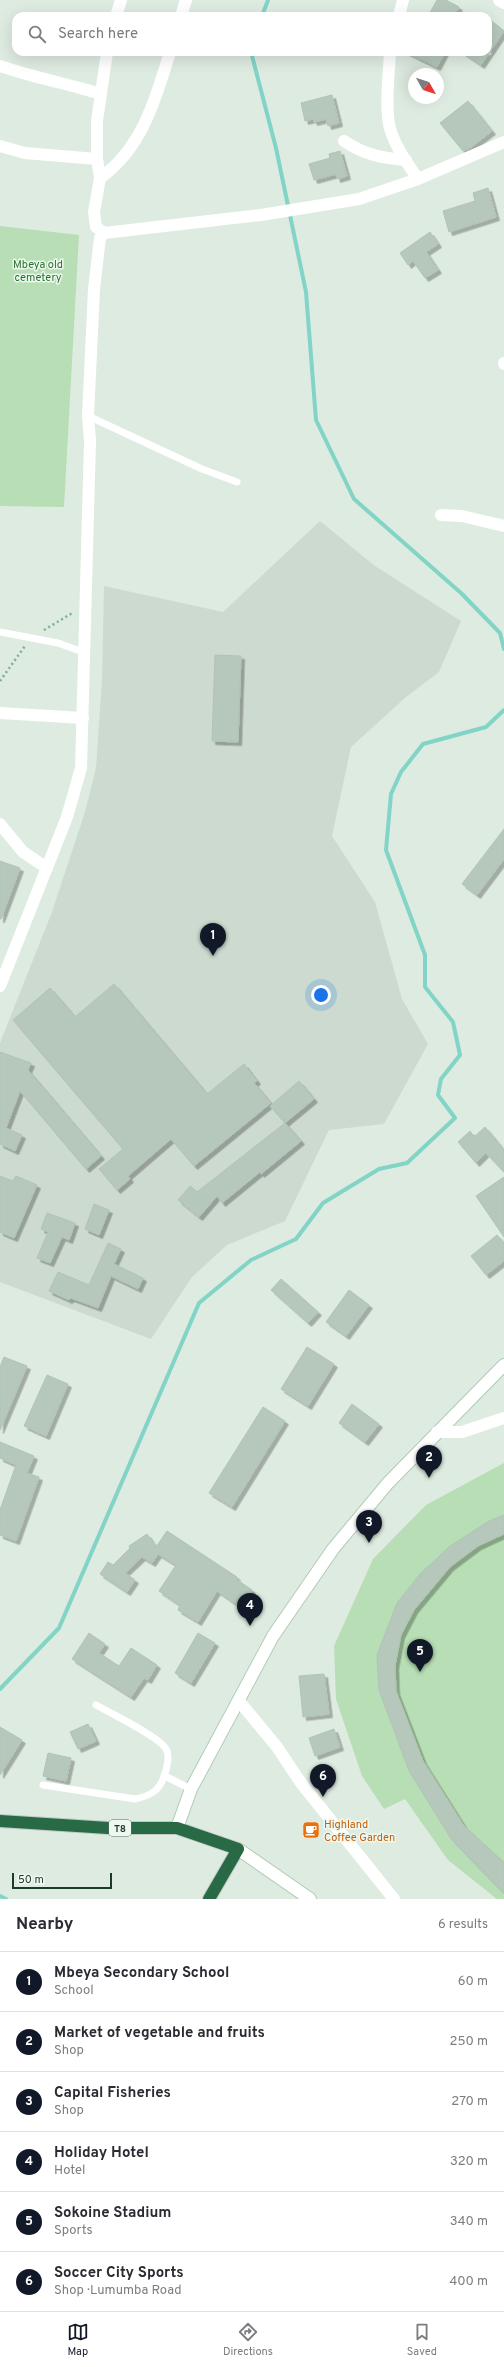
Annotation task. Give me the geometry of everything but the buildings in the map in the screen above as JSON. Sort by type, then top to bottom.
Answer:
[{"type":"highway","name":"T8","points":[[0,1821],[108,1828],[177,1828],[238,1849]]},
{"type":"highway","points":[[209,1899],[238,1849]]},
{"type":"street","points":[[117,12],[121,0]]},
{"type":"street","points":[[182,12],[186,0]]},
{"type":"street","points":[[400,12],[403,0]]},
{"type":"street","points":[[499,0],[504,3]]},
{"type":"street","points":[[104,233],[95,223],[100,178],[97,159],[97,121],[106,56]]},
{"type":"street","points":[[100,178],[116,167],[133,145],[153,104],[169,56]]},
{"type":"street","points":[[390,56],[388,106],[389,125],[406,160],[418,179]]},
{"type":"street","points":[[0,66],[24,74],[65,82],[100,94]]},
{"type":"street","points":[[344,141],[360,152],[380,158],[406,160]]},
{"type":"street","points":[[104,233],[261,214],[359,199],[418,179],[504,142]]},
{"type":"street","points":[[0,146],[25,153],[97,159]]},
{"type":"street","points":[[0,986],[67,817],[80,768],[83,718],[90,441],[88,416],[94,289],[99,242],[104,233]]},
{"type":"street","points":[[441,515],[462,516],[504,526]]},
{"type":"street","points":[[0,713],[83,718]]},
{"type":"street","points":[[0,824],[23,852],[47,868]]},
{"type":"street","points":[[177,1828],[191,1790],[273,1636],[333,1549],[388,1483],[504,1365]]},
{"type":"street","points":[[437,1432],[462,1432],[504,1418]]},
{"type":"street","points":[[239,1701],[277,1747],[301,1783],[394,1899]]},
{"type":"street","points":[[238,1849],[310,1899]]},
{"type":"lane","points":[[88,416],[202,469],[237,482]]},
{"type":"lane","points":[[0,632],[58,643],[84,652]]},
{"type":"lane","points":[[43,1785],[135,1799],[150,1796],[159,1787],[164,1776],[168,1758],[166,1749],[155,1739],[96,1705]]},
{"type":"lane","points":[[164,1776],[191,1790]]},
{"type":"path","points":[[0,681],[33,638],[85,607]]},
{"type":"shaded area","points":[[320,521],[375,566],[461,621],[439,672],[406,697],[351,747],[332,836],[375,902],[402,999],[428,1044],[384,1124],[329,1130],[285,1221],[227,1245],[192,1277],[151,1339],[0,1282],[0,1043],[52,912],[85,812],[96,768],[102,680],[104,586],[223,612]]},
{"type":"green space","name":"Mbeya old cemetery","points":[[0,226],[79,235],[64,507],[0,506]]},
{"type":"green space","points":[[504,1463],[504,1899],[497,1899],[448,1860],[405,1799],[384,1809],[362,1776],[336,1699],[334,1646],[373,1559],[426,1505]]},
{"type":"waterway","points":[[264,12],[268,0]]},
{"type":"waterway","points":[[252,56],[276,148],[306,292],[316,420],[354,499],[461,593],[500,633],[504,649]]},
{"type":"waterway","points":[[0,1689],[59,1628],[199,1303],[251,1260],[296,1239],[323,1203],[379,1169],[407,1163],[455,1118],[438,1095],[441,1079],[460,1055],[453,1022],[425,987],[425,955],[386,850],[391,794],[401,772],[423,744],[486,727],[504,710]]},
{"type":"waterway","points":[[0,1896],[6,1899]]},
{"type":"place","name":"Mbeya Secondary School","points":[[213,956]]},
{"type":"place","name":"Market of vegetable and fruits","points":[[429,1478]]},
{"type":"place","name":"Capital Fisheries","points":[[369,1543]]},
{"type":"place","name":"Holiday Hotel","points":[[250,1626]]},
{"type":"place","name":"Sokoine Stadium","points":[[420,1672]]},
{"type":"place","name":"Soccer City Sports","points":[[323,1797]]},
{"type":"place","name":"Highland Coffee Garden","points":[[311,1830]]}]
